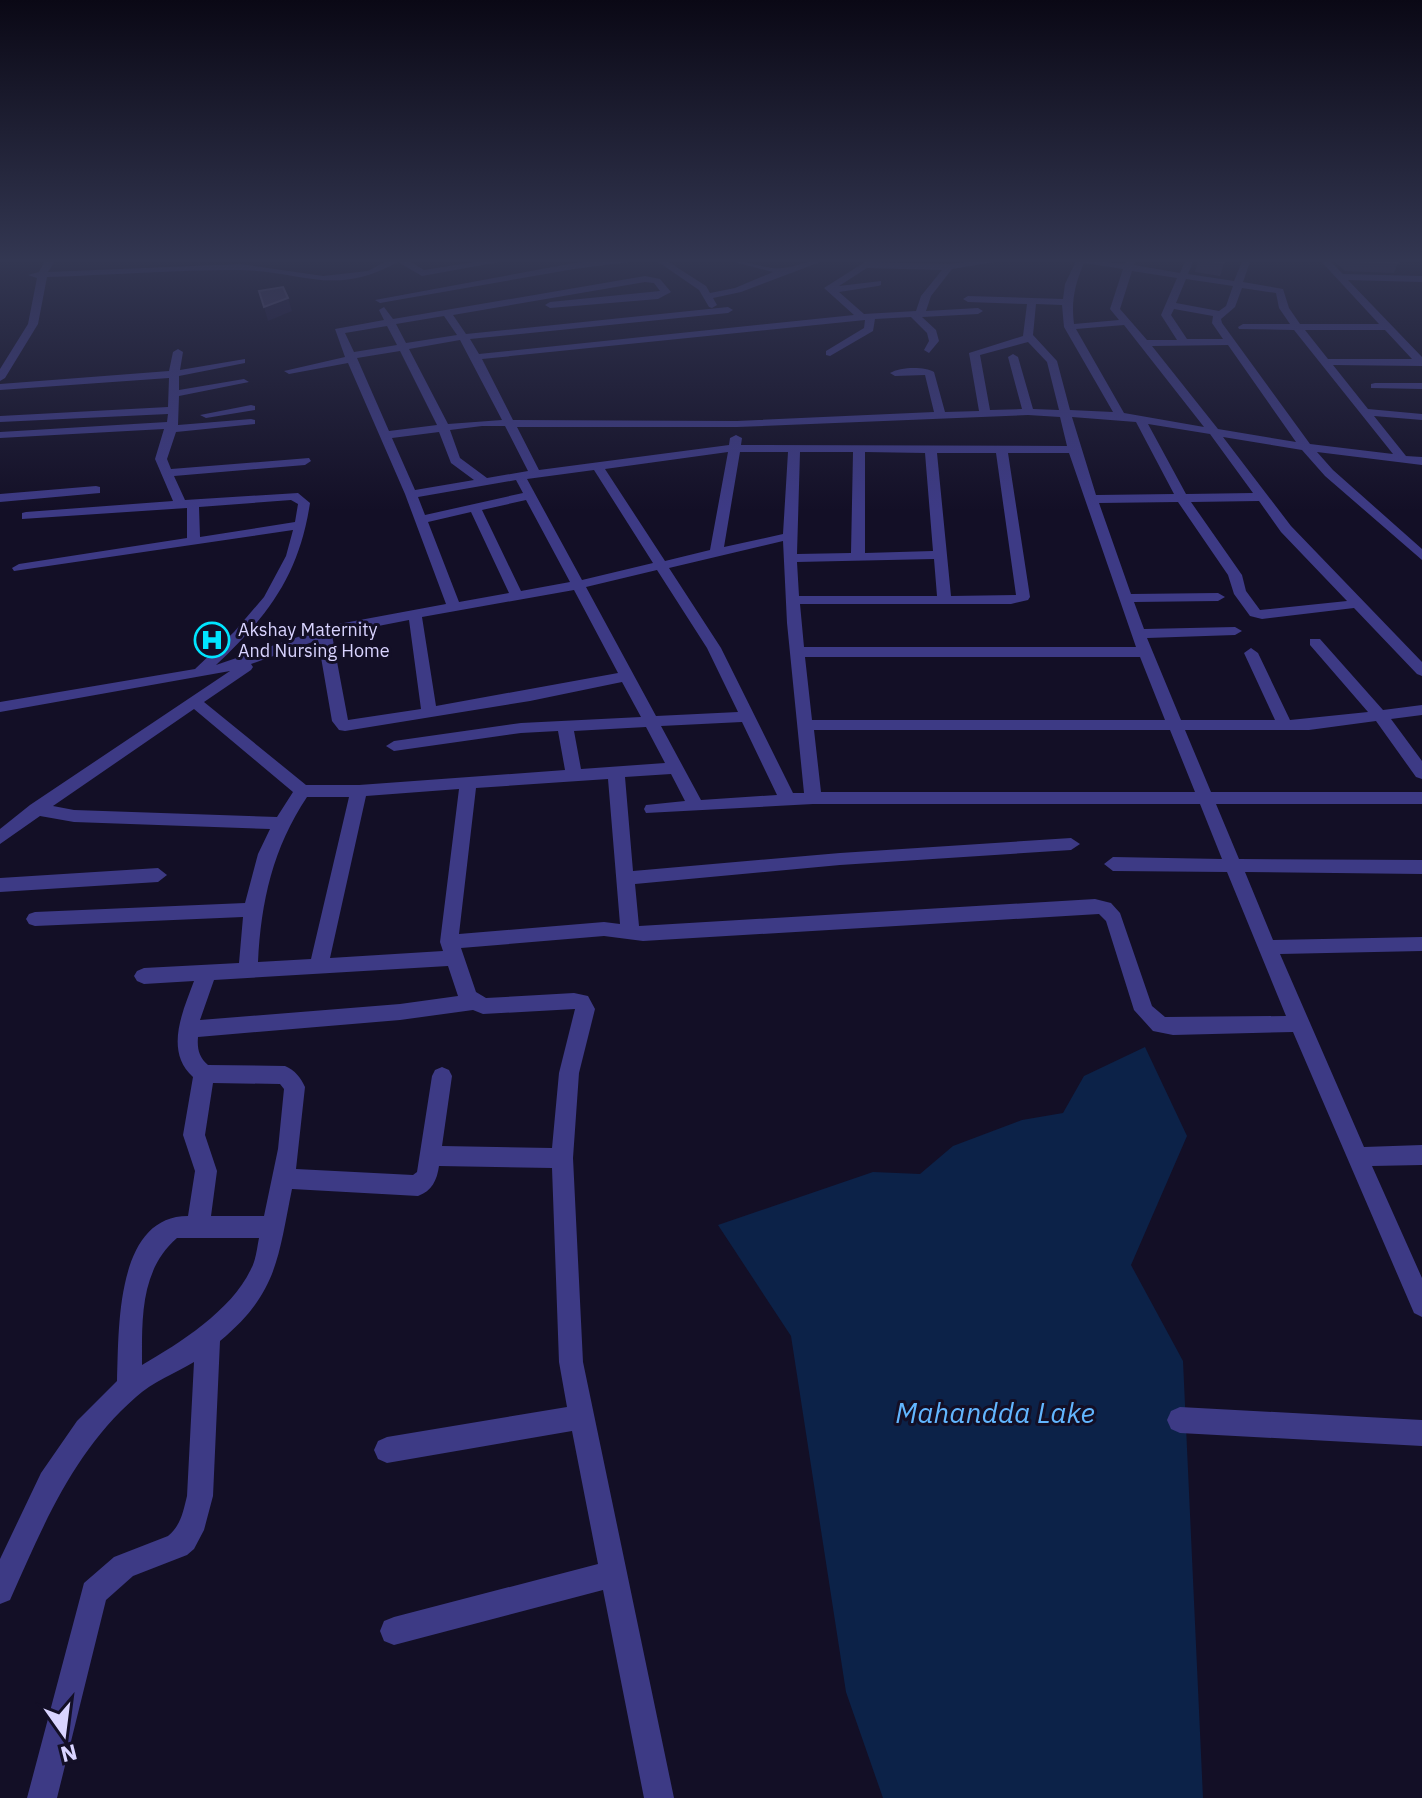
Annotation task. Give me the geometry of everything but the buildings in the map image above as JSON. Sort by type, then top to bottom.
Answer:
[{"type":"street","points":[[0,362],[13,343]]},
{"type":"street","points":[[0,378],[21,343]]},
{"type":"street","points":[[344,343],[411,494],[454,607]]},
{"type":"street","points":[[400,343],[443,426],[455,460],[483,481]]},
{"type":"street","points":[[289,371],[427,343]]},
{"type":"street","points":[[466,343],[511,423],[528,475],[531,495],[696,806]]},
{"type":"street","points":[[476,357],[613,343]]},
{"type":"street","points":[[830,353],[846,343]]},
{"type":"street","points":[[929,350],[933,343]]},
{"type":"street","points":[[985,411],[974,353],[1011,343]]},
{"type":"street","points":[[1034,343],[1052,361],[1068,413],[1074,450],[1145,652],[1270,947],[1299,1024],[1422,1305]]},
{"type":"street","points":[[1077,343],[1110,391],[1120,416]]},
{"type":"street","points":[[1146,343],[1188,343]]},
{"type":"street","points":[[1146,343],[1286,529],[1422,671]]},
{"type":"street","points":[[1233,343],[1306,447],[1329,473],[1422,556]]},
{"type":"street","points":[[1311,343],[1403,459]]},
{"type":"street","points":[[1403,343],[1422,362]]},
{"type":"street","points":[[178,352],[173,421],[161,459],[165,473],[187,502],[194,541]]},
{"type":"street","points":[[1013,357],[1028,412]]},
{"type":"street","points":[[0,387],[174,374],[241,361]]},
{"type":"street","points":[[1327,362],[1422,362]]},
{"type":"street","points":[[895,373],[926,371],[931,374],[940,413]]},
{"type":"street","points":[[174,394],[244,382]]},
{"type":"street","points":[[1375,386],[1408,404]]},
{"type":"street","points":[[1368,412],[1408,404],[1422,386]]},
{"type":"street","points":[[0,435],[173,421],[251,408]]},
{"type":"street","points":[[385,435],[443,426],[511,423],[737,424],[985,411],[1068,413],[1120,416],[1306,447],[1421,461]]},
{"type":"street","points":[[0,419],[251,422]]},
{"type":"street","points":[[1140,419],[1182,498],[1235,575],[1239,591],[1257,615],[1357,604]]},
{"type":"street","points":[[716,554],[737,424]]},
{"type":"street","points":[[858,556],[859,447]]},
{"type":"street","points":[[411,494],[483,481],[735,448],[1074,450]]},
{"type":"street","points":[[794,448],[788,496],[790,558],[813,798]]},
{"type":"street","points":[[931,449],[944,598]]},
{"type":"street","points":[[794,600],[1011,600],[1024,594],[1001,449]]},
{"type":"street","points":[[165,473],[305,461]]},
{"type":"street","points":[[597,466],[714,648],[788,800]]},
{"type":"street","points":[[0,498],[96,490]]},
{"type":"street","points":[[421,520],[531,495]]},
{"type":"street","points":[[26,516],[294,496],[304,503],[302,525],[285,574],[266,607],[200,672]]},
{"type":"street","points":[[1090,499],[1262,497]]},
{"type":"street","points":[[475,508],[517,596]]},
{"type":"street","points":[[19,568],[302,525]]},
{"type":"street","points":[[0,707],[200,672],[261,656],[324,632],[577,585],[789,536]]},
{"type":"street","points":[[790,558],[938,555]]},
{"type":"street","points":[[1125,598],[1218,597]]},
{"type":"street","points":[[415,614],[429,712]]},
{"type":"street","points":[[1138,634],[1235,631]]},
{"type":"street","points":[[324,632],[342,724],[349,726],[530,696],[626,676]]},
{"type":"street","points":[[1315,642],[1380,716],[1422,773]]},
{"type":"street","points":[[797,652],[1145,652]]},
{"type":"street","points":[[1251,653],[1285,725]]},
{"type":"street","points":[[0,838],[36,809],[261,656]]},
{"type":"street","points":[[195,702],[302,791],[359,791],[676,768]]},
{"type":"street","points":[[806,725],[1285,725],[1331,723],[1422,710]]},
{"type":"street","points":[[394,746],[504,729],[748,717]]},
{"type":"street","points":[[565,725],[574,775]]},
{"type":"street","points":[[616,772],[630,932]]},
{"type":"street","points":[[468,783],[450,950],[468,997],[483,1006],[574,1001],[581,1002],[585,1009],[569,1073],[562,1158],[571,1362],[659,1798]]},
{"type":"street","points":[[248,968],[250,910],[257,881],[278,823],[302,791]]},
{"type":"street","points":[[319,964],[359,791]]},
{"type":"street","points":[[652,809],[813,798],[1422,798]]},
{"type":"street","points":[[36,809],[74,816],[278,823]]},
{"type":"street","points":[[624,878],[840,859],[1071,844]]},
{"type":"street","points":[[1113,864],[1422,867]]},
{"type":"street","points":[[0,885],[158,875]]},
{"type":"street","points":[[144,976],[319,964],[604,929],[643,934],[1095,906],[1105,908],[1114,918],[1144,1010],[1160,1025],[1299,1024]]},
{"type":"street","points":[[35,919],[250,910]]},
{"type":"street","points":[[1270,947],[1422,944]]},
{"type":"street","points":[[0,1590],[65,1456],[129,1386],[185,1354],[208,1336],[247,1297],[263,1272],[283,1178],[293,1102],[292,1080],[285,1075],[204,1074],[189,1058],[189,1029],[207,971]]},
{"type":"street","points":[[189,1029],[413,1011],[473,1002]]},
{"type":"street","points":[[198,1226],[206,1171],[194,1135],[204,1074]]},
{"type":"street","points":[[283,1178],[418,1186],[427,1176],[442,1076]]},
{"type":"street","points":[[1359,1157],[1422,1155]]},
{"type":"street","points":[[430,1156],[562,1158]]},
{"type":"street","points":[[129,1386],[135,1282],[151,1245],[173,1227],[273,1227]]},
{"type":"street","points":[[42,1798],[94,1593],[110,1575],[130,1563],[170,1551],[187,1537],[196,1519],[200,1496],[208,1336]]},
{"type":"street","points":[[387,1450],[581,1417]]},
{"type":"street","points":[[1180,1420],[1422,1433]]},
{"type":"street","points":[[394,1631],[612,1574]]},
{"type":"water","name":"Mahandda Lake","points":[[1145,1047],[1187,1136],[1131,1265],[1183,1361],[1203,1798],[883,1798],[846,1692],[791,1336],[718,1225],[873,1172],[920,1174],[953,1146],[1022,1120],[1063,1113],[1084,1076]]},
{"type":"place","name":"Akshay Maternity And Nursing Home","points":[[212,640]]}]
